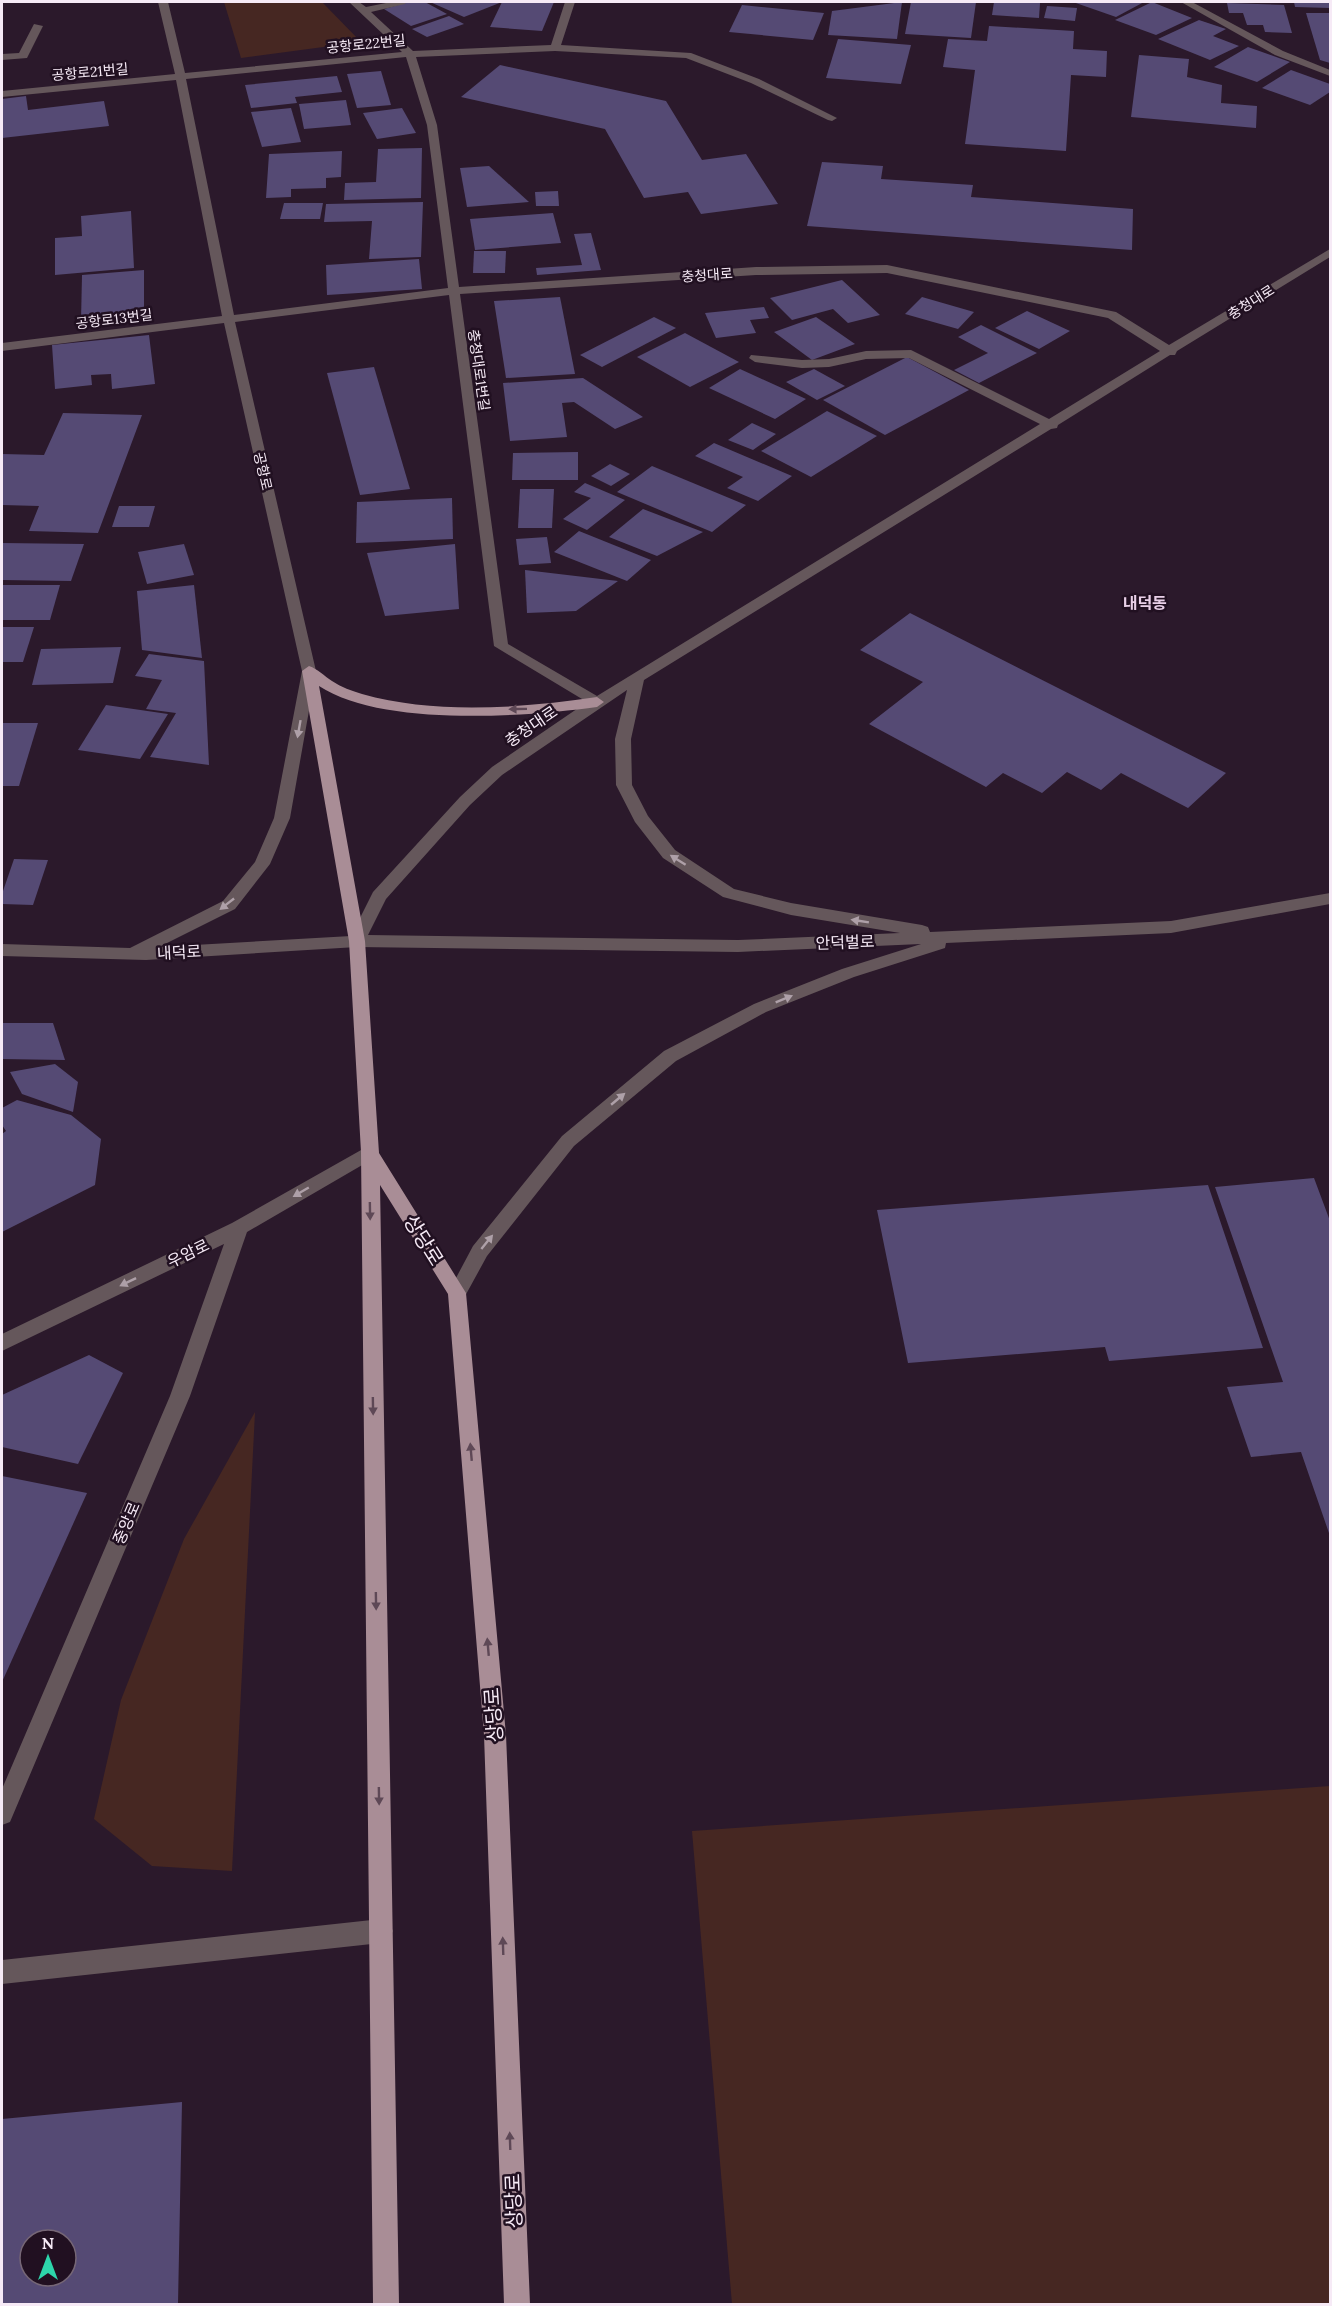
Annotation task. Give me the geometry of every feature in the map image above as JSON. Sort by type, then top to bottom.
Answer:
[{"type":"main road","points":[[309,671],[331,688],[361,699],[395,705],[434,709],[525,709],[565,708],[597,702]]},
{"type":"main road","name":"공항로","points":[[309,671],[357,942]]},
{"type":"main road","name":"상당로","points":[[357,942],[369,1152],[386,2304]]},
{"type":"main road","name":"상당로","points":[[369,1152],[457,1293],[495,1735],[517,2304]]},
{"type":"street","name":"공항로","points":[[162,2],[181,78],[229,320],[309,671]]},
{"type":"street","points":[[358,6],[401,2]]},
{"type":"street","points":[[555,48],[570,2]]},
{"type":"street","points":[[1186,2],[1279,52],[1330,73]]},
{"type":"street","points":[[358,6],[410,54]]},
{"type":"street","points":[[2,57],[23,56],[38,26]]},
{"type":"street","name":"공항로22번길","points":[[181,78],[410,54],[555,48],[687,55],[755,81],[832,118]]},
{"type":"street","name":"충청대로1번길","points":[[410,54],[432,125],[501,646],[597,702]]},
{"type":"street","name":"공항로21번길","points":[[2,94],[181,78]]},
{"type":"street","name":"충청대로","points":[[357,942],[379,896],[465,801],[497,771],[597,702],[1172,352],[1330,252]]},
{"type":"street","name":"충청대로","points":[[229,320],[453,291],[756,271],[887,269],[1112,315],[1172,352]]},
{"type":"street","name":"공항로13번길","points":[[2,347],[229,320]]},
{"type":"street","points":[[755,358],[802,364],[829,363],[866,354],[911,354],[1052,425]]},
{"type":"street","points":[[127,953],[158,942],[229,905],[262,864],[282,818],[309,671]]},
{"type":"street","points":[[637,678],[623,739],[624,785],[641,818],[669,854],[729,893],[791,909],[959,937]]},
{"type":"street","name":"안덕벌로","points":[[357,942],[738,946],[959,937],[1171,927],[1330,899]]},
{"type":"street","points":[[457,1293],[480,1251],[568,1142],[670,1056],[760,1008],[848,973],[959,937]]},
{"type":"street","name":"내덕로","points":[[2,950],[127,953],[357,942]]},
{"type":"street","name":"우암로","points":[[2,1343],[239,1228],[369,1152]]},
{"type":"street","name":"중앙로","points":[[2,1814],[180,1396],[239,1228]]},
{"type":"street","points":[[2,1972],[381,1931]]},
{"type":"shaded area","points":[[224,2],[322,2],[361,42],[241,58]]},
{"type":"shaded area","points":[[255,1412],[232,1871],[152,1866],[94,1819],[121,1700],[184,1539]]},
{"type":"shaded area","points":[[1330,1786],[1330,2304],[732,2304],[692,1831]]},
{"type":"building","points":[[409,2],[425,2],[447,14],[411,26],[384,9]]},
{"type":"building","points":[[430,2],[502,2],[464,17]]},
{"type":"building","points":[[502,2],[554,2],[542,31],[490,27]]},
{"type":"building","points":[[902,2],[897,39],[828,35],[832,11]]},
{"type":"building","points":[[911,2],[976,2],[971,38],[905,34]]},
{"type":"building","points":[[994,2],[1040,3],[1039,18],[992,15]]},
{"type":"building","points":[[1073,2],[1144,2],[1116,17]]},
{"type":"building","points":[[1152,2],[1192,18],[1156,35],[1115,20]]},
{"type":"building","points":[[1294,2],[1330,2],[1330,8],[1295,7]]},
{"type":"building","points":[[1227,3],[1284,5],[1292,33],[1265,32],[1263,25],[1247,25],[1243,13],[1229,13]]},
{"type":"building","points":[[742,5],[824,13],[813,40],[729,32]]},
{"type":"building","points":[[1047,6],[1077,8],[1075,21],[1044,18]]},
{"type":"building","points":[[1306,13],[1330,13],[1330,63],[1320,60]]},
{"type":"building","points":[[449,16],[464,24],[427,37],[412,29]]},
{"type":"building","points":[[1199,20],[1226,29],[1213,36],[1239,46],[1210,60],[1158,39]]},
{"type":"building","points":[[989,26],[1074,31],[1073,49],[1107,51],[1106,77],[1071,75],[1066,151],[965,144],[975,70],[943,67],[948,39],[987,41]]},
{"type":"building","points":[[838,39],[911,45],[901,84],[826,78]]},
{"type":"building","points":[[1248,47],[1290,62],[1257,82],[1214,67]]},
{"type":"building","points":[[1139,55],[1189,59],[1187,77],[1222,85],[1221,103],[1257,106],[1256,128],[1131,117]]},
{"type":"building","points":[[500,65],[666,101],[702,160],[746,154],[778,204],[701,214],[688,192],[644,198],[605,129],[461,97]]},
{"type":"building","points":[[1291,70],[1330,84],[1330,92],[1310,105],[1262,88]]},
{"type":"building","points":[[381,71],[391,105],[357,108],[347,74]]},
{"type":"building","points":[[337,76],[342,92],[295,97],[297,103],[251,108],[245,85]]},
{"type":"building","points":[[26,96],[28,110],[104,101],[109,126],[2,138],[2,99]]},
{"type":"building","points":[[346,100],[351,125],[304,129],[299,104]]},
{"type":"building","points":[[291,108],[301,142],[262,147],[251,112]]},
{"type":"building","points":[[402,108],[416,133],[377,139],[363,113]]},
{"type":"building","points":[[422,148],[421,198],[344,200],[345,183],[376,182],[378,149]]},
{"type":"building","points":[[342,151],[341,177],[326,178],[326,188],[291,189],[291,197],[266,198],[269,154]]},
{"type":"building","points":[[822,162],[883,166],[881,179],[973,185],[971,197],[1133,209],[1132,250],[807,226]]},
{"type":"building","points":[[489,166],[529,202],[467,207],[460,168]]},
{"type":"building","points":[[558,191],[559,206],[536,206],[535,192]]},
{"type":"building","points":[[423,202],[421,257],[369,259],[372,221],[324,222],[326,204]]},
{"type":"building","points":[[284,203],[323,203],[320,219],[280,219]]},
{"type":"building","points":[[131,211],[134,268],[55,275],[55,238],[82,236],[81,216]]},
{"type":"building","points":[[553,213],[561,243],[475,250],[470,219]]},
{"type":"building","points":[[591,233],[601,270],[537,275],[536,268],[582,265],[574,234]]},
{"type":"building","points":[[474,251],[506,251],[505,273],[473,273]]},
{"type":"building","points":[[419,259],[422,289],[327,295],[326,265]]},
{"type":"building","points":[[144,270],[144,315],[81,321],[82,275]]},
{"type":"building","points":[[842,280],[880,315],[848,323],[833,309],[792,320],[770,298]]},
{"type":"building","points":[[560,297],[575,374],[506,378],[494,301]]},
{"type":"building","points":[[922,297],[974,312],[958,329],[905,314]]},
{"type":"building","points":[[764,307],[769,318],[750,320],[756,333],[716,338],[705,313]]},
{"type":"building","points":[[1027,311],[1070,331],[1039,349],[995,328]]},
{"type":"building","points":[[654,317],[676,328],[602,367],[580,355]]},
{"type":"building","points":[[816,317],[855,344],[812,360],[774,332]]},
{"type":"building","points":[[981,325],[1037,353],[979,383],[954,370],[988,353],[958,337]]},
{"type":"building","points":[[685,333],[739,362],[690,387],[637,357]]},
{"type":"building","points":[[149,335],[155,384],[112,389],[111,374],[91,375],[92,385],[55,389],[52,345]]},
{"type":"building","points":[[907,357],[969,390],[885,435],[823,400]]},
{"type":"building","points":[[374,367],[410,489],[360,495],[327,373]]},
{"type":"building","points":[[740,369],[806,399],[775,419],[709,388]]},
{"type":"building","points":[[814,369],[845,386],[817,400],[786,382]]},
{"type":"building","points":[[583,378],[643,417],[615,429],[574,402],[562,403],[567,437],[510,441],[503,383]]},
{"type":"building","points":[[827,411],[877,436],[811,477],[761,451]]},
{"type":"building","points":[[63,413],[142,415],[98,533],[29,531],[39,506],[2,505],[2,454],[44,455]]},
{"type":"building","points":[[752,423],[776,434],[753,450],[728,440]]},
{"type":"building","points":[[714,443],[792,476],[758,501],[727,488],[743,477],[695,456]]},
{"type":"building","points":[[578,452],[578,480],[512,480],[513,453]]},
{"type":"building","points":[[610,464],[630,474],[611,486],[591,476]]},
{"type":"building","points":[[652,466],[746,505],[712,532],[617,492]]},
{"type":"building","points":[[585,483],[625,500],[587,530],[563,519],[591,498],[574,492]]},
{"type":"building","points":[[520,489],[554,489],[552,528],[518,528]]},
{"type":"building","points":[[452,498],[453,539],[356,543],[357,502]]},
{"type":"building","points":[[119,506],[155,506],[149,527],[112,527]]},
{"type":"building","points":[[643,509],[703,532],[657,556],[609,537]]},
{"type":"building","points":[[579,531],[651,560],[627,581],[554,552]]},
{"type":"building","points":[[547,537],[551,563],[519,565],[516,539]]},
{"type":"building","points":[[2,543],[84,544],[71,581],[2,580]]},
{"type":"building","points":[[184,544],[194,575],[147,584],[138,552]]},
{"type":"building","points":[[455,544],[459,609],[385,616],[367,553]]},
{"type":"building","points":[[525,570],[618,581],[576,611],[527,613]]},
{"type":"building","points":[[2,585],[60,585],[50,620],[2,620]]},
{"type":"building","points":[[194,585],[202,658],[142,650],[137,591]]},
{"type":"building","points":[[910,613],[1226,773],[1188,808],[1121,773],[1101,790],[1067,772],[1042,793],[1003,773],[986,787],[869,724],[923,682],[860,650]]},
{"type":"building","points":[[2,627],[34,627],[23,662],[2,662]]},
{"type":"building","points":[[121,647],[113,683],[32,685],[41,649]]},
{"type":"building","points":[[149,654],[204,661],[209,765],[150,757],[176,713],[146,709],[162,680],[135,676]]},
{"type":"building","points":[[106,705],[168,714],[140,759],[78,750]]},
{"type":"building","points":[[2,723],[38,723],[19,786],[2,786]]},
{"type":"building","points":[[14,859],[48,860],[33,905],[2,904],[2,894]]},
{"type":"building","points":[[2,1023],[53,1023],[65,1060],[2,1059]]},
{"type":"building","points":[[55,1064],[78,1082],[73,1112],[22,1094],[10,1072]]},
{"type":"building","points":[[17,1100],[71,1115],[101,1139],[95,1185],[2,1232],[2,1134],[6,1131],[2,1125],[2,1108]]},
{"type":"building","points":[[1314,1178],[1330,1221],[1330,1536],[1301,1452],[1251,1457],[1227,1387],[1283,1382],[1215,1187]]},
{"type":"building","points":[[1208,1185],[1263,1348],[1109,1361],[1105,1347],[908,1363],[877,1210]]},
{"type":"building","points":[[89,1355],[123,1373],[78,1464],[2,1447],[2,1395]]},
{"type":"building","points":[[2,1476],[87,1493],[2,1682]]},
{"type":"building","points":[[182,2102],[178,2304],[2,2304],[2,2119]]},
{"type":"district","name":"내덕동","points":[[1145,603]]}]
